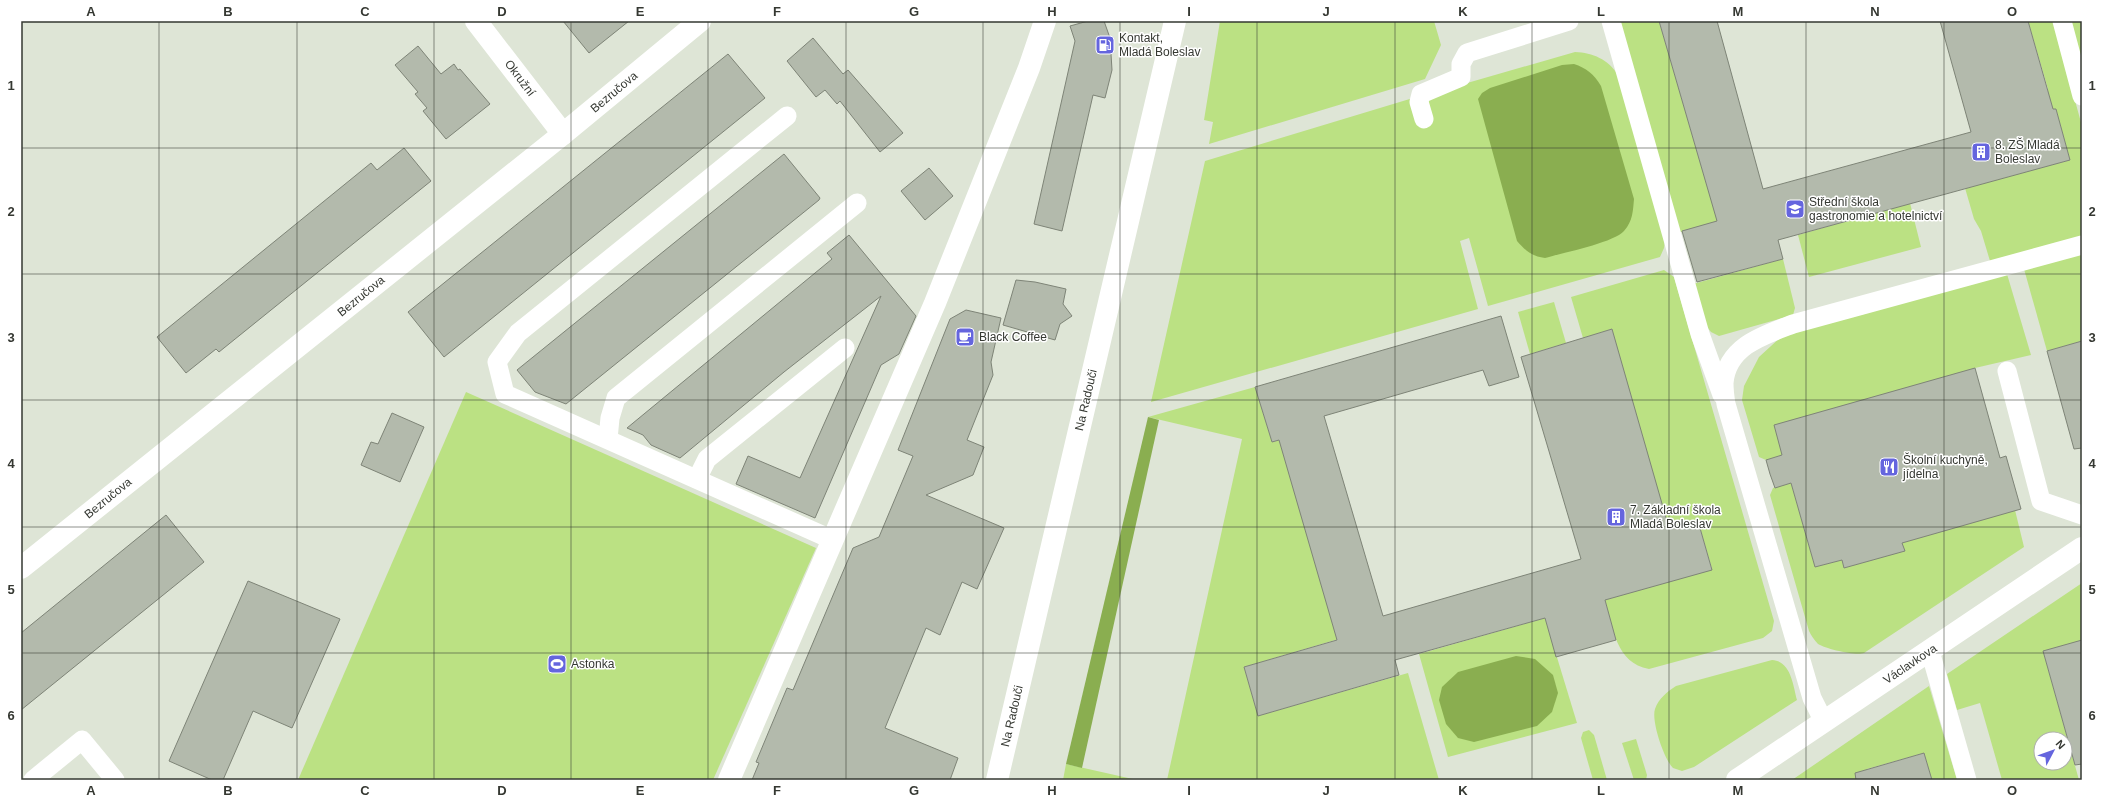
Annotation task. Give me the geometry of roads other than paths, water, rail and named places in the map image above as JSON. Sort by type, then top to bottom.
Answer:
[{"type":"street","name":"Okružní","points":[[476,21],[563,134]]},
{"type":"street","name":"Bezručova","points":[[21,568],[563,134],[700,21]]},
{"type":"street","points":[[729,780],[936,303],[1029,68],[1045,21]]},
{"type":"street","name":"Na Radouči","points":[[997,780],[1175,21]]},
{"type":"street","name":"Václavkova","points":[[1744,778],[1824,722],[2082,548]]},
{"type":"lane","points":[[1424,119],[1419,102],[1421,94],[1461,77],[1461,64],[1467,53],[1569,21]]},
{"type":"lane","points":[[1611,21],[1698,327],[1726,404],[1812,698],[1824,722]]},
{"type":"lane","points":[[2062,21],[2082,96]]},
{"type":"lane","points":[[787,116],[518,333],[497,362],[505,394],[833,540]]},
{"type":"lane","points":[[608,439],[610,418],[616,398],[856,203]]},
{"type":"lane","points":[[1726,404],[1724,382],[1730,364],[1742,348],[1756,338],[1793,324],[2082,245]]},
{"type":"lane","points":[[697,479],[707,459],[845,348]]},
{"type":"lane","points":[[2007,371],[2041,501],[2082,515]]},
{"type":"lane","points":[[1930,651],[1967,780]]},
{"type":"lane","points":[[33,780],[82,740],[115,780]]},
{"type":"place","name":"Kontakt, Mladá Boleslav","points":[[1105,45]]},
{"type":"place","name":"8. ZŠ Mladá Boleslav","points":[[1981,152]]},
{"type":"place","name":"Střední škola gastronomie a hotelnictví","points":[[1795,209]]},
{"type":"place","name":"Black Coffee","points":[[965,337]]},
{"type":"place","name":"Školní kuchyně, jídelna","points":[[1889,467]]},
{"type":"place","name":"7. Základní škola Mladá Boleslav","points":[[1616,517]]},
{"type":"place","name":"Astonka","points":[[557,664]]}]
